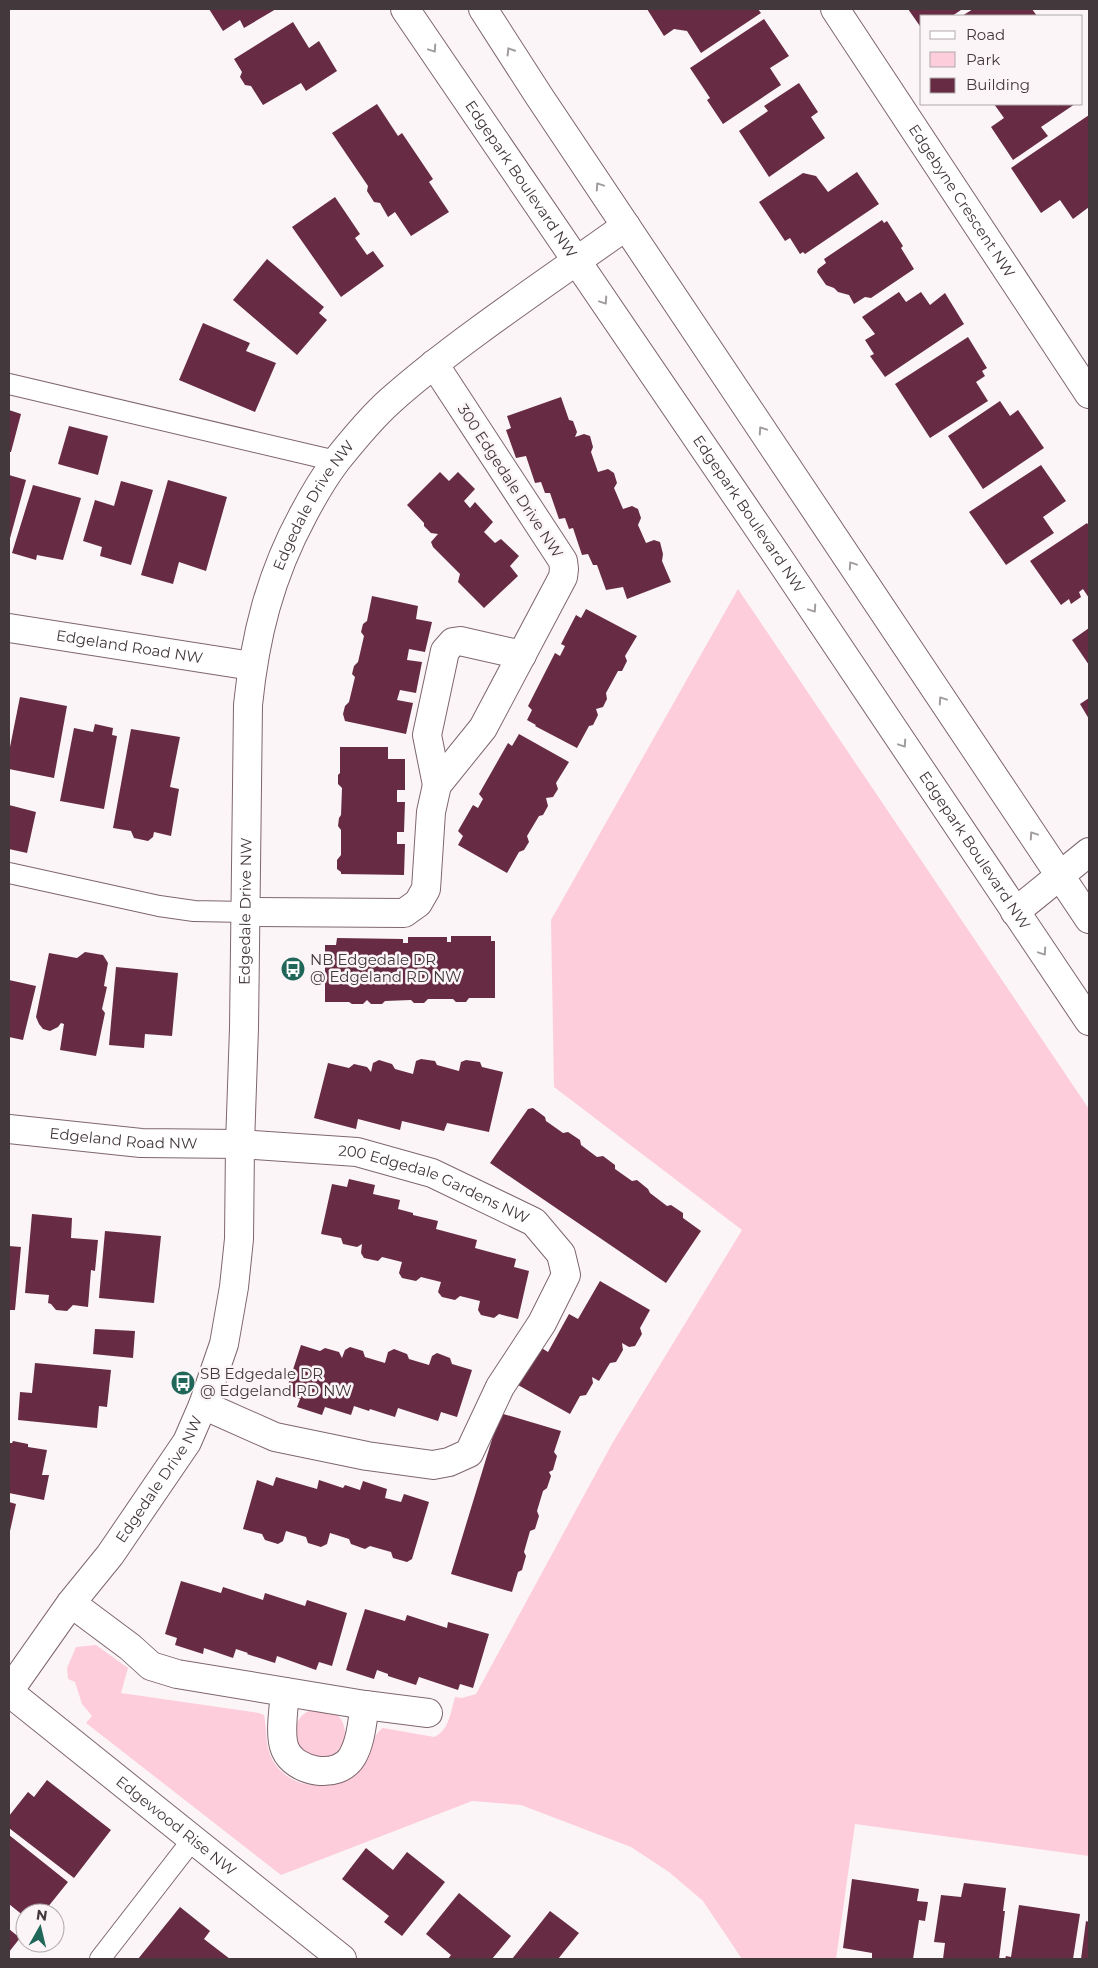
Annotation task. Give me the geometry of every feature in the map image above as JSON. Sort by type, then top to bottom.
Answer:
[{"type":"street","name":"Edgepark Boulevard NW","points":[[406,9],[1089,1021]]},
{"type":"street","points":[[483,9],[539,96],[1089,919]]},
{"type":"street","name":"Edgebyne Crescent NW","points":[[835,9],[1089,394]]},
{"type":"street","name":"Edgedale Drive NW","points":[[9,1691],[71,1603],[110,1555],[187,1442],[203,1405],[224,1344],[234,1287],[239,1239],[248,705],[252,666],[260,621],[276,570],[314,494],[336,461],[388,402],[434,364],[539,286],[626,226]]},
{"type":"street","name":"300 Edgedale Drive NW","points":[[434,364],[564,565],[563,577],[482,728],[437,784]]},
{"type":"street","name":"Edgeland Road NW","points":[[9,628],[252,666]]},
{"type":"street","name":"300 Edgedale Drive NW","points":[[246,912],[404,913],[412,908],[424,896],[426,888],[429,829],[437,784],[427,735],[445,652],[453,642],[460,641],[522,655]]},
{"type":"street","points":[[1015,912],[1089,852]]},
{"type":"street","name":"Edgeland Road NW","points":[[9,1129],[141,1143],[240,1144]]},
{"type":"street","name":"200 Edgedale Gardens NW","points":[[203,1405],[275,1437],[358,1454],[433,1464],[459,1458],[469,1453],[500,1387],[542,1323],[566,1275],[561,1254],[534,1222],[432,1173],[357,1152],[240,1144]]},
{"type":"street","points":[[71,1603],[130,1647],[151,1666],[178,1674],[285,1692],[365,1705],[428,1712]]},
{"type":"street","name":"Edgewood Rise NW","points":[[9,1691],[342,1959]]},
{"type":"street","points":[[285,1692],[283,1740],[285,1749],[297,1764],[307,1769],[319,1771],[331,1770],[344,1764],[353,1755],[358,1744],[365,1705]]},
{"type":"lane","points":[[9,384],[336,461]]},
{"type":"lane","points":[[9,872],[159,906],[194,911],[246,912]]},
{"type":"lane","points":[[100,1959],[193,1839]]},
{"type":"green space","points":[[738,589],[1089,1109],[1089,1856],[855,1824],[836,1959],[742,1959],[703,1901],[669,1872],[631,1847],[521,1805],[472,1801],[281,1875],[86,1723],[92,1716],[82,1704],[75,1682],[68,1679],[67,1668],[76,1647],[96,1645],[128,1668],[121,1693],[264,1715],[268,1747],[275,1765],[288,1777],[304,1784],[312,1785],[332,1782],[363,1764],[369,1755],[376,1736],[383,1728],[434,1737],[446,1725],[455,1697],[462,1698],[476,1694],[613,1442],[742,1230],[554,1087],[551,920]]},
{"type":"green space","points":[[325,1708],[338,1715],[344,1723],[344,1743],[338,1751],[330,1757],[315,1758],[302,1751],[296,1743],[295,1728],[302,1715],[310,1709]]},
{"type":"building","points":[[209,9],[276,9],[244,28],[240,20],[223,31]]},
{"type":"building","points":[[647,9],[758,9],[761,13],[701,53],[687,31],[674,29],[664,36]]},
{"type":"building","points":[[908,9],[961,10],[954,15],[920,15],[920,26]]},
{"type":"building","points":[[973,9],[1032,9],[1036,15],[964,15]]},
{"type":"building","points":[[764,19],[789,56],[770,68],[781,85],[723,124],[707,100],[710,98],[690,68]]},
{"type":"building","points":[[293,22],[309,48],[319,41],[337,71],[306,91],[301,83],[263,105],[251,86],[245,85],[240,77],[242,72],[234,59]]},
{"type":"building","points":[[799,83],[818,112],[811,117],[825,138],[769,177],[739,131],[768,111],[764,106]]},
{"type":"building","points":[[377,104],[398,136],[402,133],[433,179],[429,182],[449,212],[411,236],[395,212],[388,217],[380,203],[374,202],[367,191],[368,186],[332,133]]},
{"type":"building","points":[[995,105],[1074,105],[1041,127],[1048,136],[1013,160],[991,127],[1004,118]]},
{"type":"building","points":[[1089,115],[1089,207],[1073,219],[1060,200],[1041,213],[1011,168]]},
{"type":"building","points":[[857,172],[879,204],[805,254],[803,252],[800,254],[790,238],[785,241],[759,202],[803,173],[816,176],[828,192]]},
{"type":"building","points":[[335,197],[360,234],[355,238],[367,255],[373,251],[384,266],[341,297],[292,227]]},
{"type":"building","points":[[882,220],[884,223],[887,221],[903,246],[901,248],[914,269],[871,298],[865,297],[854,304],[849,295],[838,292],[826,285],[817,272],[818,269],[826,263],[824,259]]},
{"type":"building","points":[[267,259],[324,307],[319,313],[327,320],[297,355],[233,300]]},
{"type":"building","points":[[899,292],[906,302],[921,292],[930,305],[945,293],[964,324],[885,377],[870,356],[874,354],[865,340],[875,334],[862,317]]},
{"type":"building","points":[[203,323],[250,343],[246,351],[276,363],[255,412],[179,380]]},
{"type":"building","points":[[968,337],[987,368],[982,371],[985,376],[976,382],[988,401],[930,438],[895,384]]},
{"type":"building","points":[[561,397],[569,420],[573,421],[577,432],[575,437],[584,434],[590,436],[593,447],[591,452],[598,472],[608,469],[614,473],[617,483],[614,488],[623,509],[632,506],[638,509],[641,518],[638,525],[646,543],[654,540],[660,542],[663,554],[662,561],[671,582],[627,599],[623,587],[606,590],[597,565],[593,565],[588,554],[582,555],[573,528],[569,529],[565,518],[559,519],[550,493],[545,493],[541,482],[535,483],[526,456],[516,458],[506,430],[511,428],[507,416]]},
{"type":"building","points":[[1000,401],[1010,416],[1018,410],[1044,448],[983,489],[948,436]]},
{"type":"building","points":[[9,410],[21,414],[11,452],[9,452]]},
{"type":"building","points":[[69,426],[108,436],[98,475],[58,464]]},
{"type":"building","points":[[1041,465],[1066,501],[1043,517],[1054,533],[1006,565],[969,512]]},
{"type":"building","points":[[440,472],[449,481],[458,472],[475,489],[464,501],[470,508],[475,502],[493,522],[484,532],[495,543],[501,539],[519,556],[510,566],[518,576],[484,608],[458,582],[460,574],[433,547],[431,542],[438,534],[431,533],[407,505]]},
{"type":"building","points":[[9,475],[26,480],[9,542]]},
{"type":"building","points":[[168,480],[227,497],[206,571],[179,562],[173,584],[141,575]]},
{"type":"building","points":[[121,481],[153,490],[131,565],[100,556],[102,547],[83,541],[95,500],[114,506]]},
{"type":"building","points":[[33,485],[81,498],[63,560],[37,555],[36,560],[12,553]]},
{"type":"building","points":[[1087,523],[1089,526],[1089,598],[1083,589],[1079,592],[1081,597],[1071,604],[1069,599],[1061,605],[1030,561]]},
{"type":"building","points":[[372,596],[418,606],[416,619],[432,622],[425,652],[409,649],[407,660],[422,662],[416,693],[400,690],[397,700],[413,703],[406,734],[345,721],[343,714],[345,706],[349,702],[355,677],[352,674],[354,666],[358,662],[364,636],[361,632],[363,624],[367,621]]},
{"type":"building","points":[[586,609],[637,636],[625,656],[627,661],[622,671],[618,671],[606,693],[607,699],[603,707],[596,709],[598,715],[593,725],[589,726],[577,748],[527,720],[532,710],[528,706],[555,653],[560,656],[565,646],[561,644],[576,615],[581,618]]},
{"type":"building","points":[[1089,628],[1089,665],[1072,640]]},
{"type":"building","points":[[20,697],[67,706],[54,778],[9,769],[9,752]]},
{"type":"building","points":[[1089,698],[1089,719],[1080,704]]},
{"type":"building","points":[[95,724],[113,728],[112,735],[117,736],[104,809],[60,801],[74,728],[93,732]]},
{"type":"building","points":[[131,729],[180,737],[170,787],[179,789],[171,836],[154,832],[153,837],[148,841],[134,838],[131,831],[113,828]]},
{"type":"building","points":[[519,734],[569,762],[556,783],[558,789],[553,797],[546,798],[548,806],[543,815],[539,816],[527,836],[529,842],[524,850],[519,852],[507,873],[458,845],[463,836],[458,831],[473,805],[478,808],[483,799],[479,794],[508,743],[512,746]]},
{"type":"building","points":[[340,747],[388,747],[388,759],[405,759],[405,790],[397,790],[397,802],[405,802],[404,832],[397,832],[397,844],[405,844],[404,875],[341,874],[337,869],[337,860],[341,855],[341,830],[338,826],[341,815],[342,788],[338,784]]},
{"type":"building","points":[[9,805],[36,812],[27,853],[9,849]]},
{"type":"building","points":[[451,936],[491,936],[491,941],[495,941],[495,998],[469,998],[466,1002],[456,1002],[453,999],[428,999],[424,1003],[414,1003],[411,1000],[385,1001],[382,1004],[371,1004],[367,1000],[363,1004],[325,1002],[325,945],[336,945],[337,938],[403,939],[403,943],[408,943],[408,937],[447,937],[447,942],[451,942]]},
{"type":"building","points":[[85,952],[103,955],[108,963],[104,986],[107,987],[102,1009],[105,1013],[96,1056],[60,1050],[64,1024],[61,1023],[50,1031],[43,1029],[36,1017],[49,953],[77,958]]},
{"type":"building","points":[[116,967],[178,973],[172,1036],[145,1034],[144,1048],[109,1045]]},
{"type":"building","points":[[9,980],[36,986],[23,1040],[9,1037]]},
{"type":"building","points":[[421,1059],[435,1061],[437,1065],[459,1071],[461,1062],[466,1060],[480,1062],[482,1067],[503,1072],[489,1132],[447,1123],[444,1131],[402,1121],[400,1130],[358,1119],[356,1129],[314,1118],[328,1063],[349,1068],[354,1064],[367,1067],[371,1072],[373,1063],[379,1060],[392,1064],[395,1069],[413,1074],[416,1061]]},
{"type":"building","points":[[533,1108],[545,1117],[546,1121],[563,1133],[568,1132],[580,1140],[581,1145],[597,1157],[603,1156],[615,1165],[615,1169],[632,1181],[637,1180],[667,1206],[671,1205],[683,1213],[683,1218],[701,1231],[666,1283],[490,1163],[528,1109]]},
{"type":"building","points":[[349,1179],[375,1185],[373,1194],[400,1200],[398,1209],[438,1221],[436,1229],[477,1240],[475,1248],[516,1259],[514,1267],[529,1271],[518,1319],[499,1314],[494,1318],[481,1315],[478,1310],[480,1301],[460,1296],[455,1300],[442,1297],[438,1292],[441,1282],[421,1277],[416,1281],[402,1278],[399,1273],[402,1262],[382,1257],[378,1261],[364,1258],[361,1253],[362,1244],[357,1247],[343,1244],[341,1238],[321,1234],[332,1184],[347,1187]]},
{"type":"building","points":[[32,1214],[72,1218],[71,1238],[98,1240],[95,1271],[91,1270],[88,1307],[73,1305],[67,1311],[56,1310],[48,1303],[49,1295],[25,1293]]},
{"type":"building","points":[[105,1231],[161,1236],[154,1303],[99,1298]]},
{"type":"building","points":[[9,1246],[21,1247],[15,1310],[9,1310]]},
{"type":"building","points":[[600,1281],[650,1310],[640,1328],[642,1334],[635,1346],[629,1347],[622,1343],[623,1350],[616,1362],[610,1363],[599,1381],[592,1377],[593,1383],[586,1395],[580,1396],[570,1414],[518,1385],[540,1347],[548,1352],[569,1314],[578,1319]]},
{"type":"building","points":[[95,1329],[135,1331],[133,1358],[93,1354]]},
{"type":"building","points":[[301,1345],[320,1351],[325,1348],[339,1352],[342,1358],[345,1350],[350,1347],[363,1351],[365,1357],[385,1363],[388,1352],[394,1349],[407,1354],[409,1359],[429,1365],[432,1356],[437,1353],[450,1358],[452,1364],[472,1370],[457,1417],[441,1412],[438,1421],[398,1408],[395,1417],[354,1406],[351,1415],[325,1407],[322,1415],[297,1407],[300,1399],[285,1394]]},
{"type":"building","points":[[35,1363],[111,1370],[107,1407],[99,1406],[97,1428],[18,1420],[20,1392],[32,1393]]},
{"type":"building","points":[[500,1413],[561,1431],[554,1452],[557,1456],[553,1470],[549,1472],[551,1476],[547,1488],[543,1491],[537,1511],[539,1516],[535,1529],[530,1531],[524,1552],[526,1556],[522,1570],[518,1572],[512,1592],[451,1574]]},
{"type":"building","points":[[13,1441],[28,1444],[28,1447],[47,1450],[42,1475],[49,1475],[44,1500],[9,1493],[9,1443]]},
{"type":"building","points":[[276,1477],[317,1489],[319,1480],[343,1488],[345,1485],[360,1490],[363,1481],[387,1489],[385,1498],[401,1502],[404,1494],[429,1502],[412,1559],[407,1562],[393,1558],[391,1552],[370,1546],[365,1549],[351,1544],[349,1539],[330,1533],[327,1544],[321,1547],[308,1543],[306,1537],[286,1531],[283,1541],[278,1544],[265,1540],[262,1534],[243,1529],[257,1480],[273,1486]]},
{"type":"building","points":[[9,1502],[16,1504],[10,1531],[9,1531]]},
{"type":"building","points":[[181,1581],[221,1593],[223,1587],[263,1600],[265,1593],[305,1606],[307,1600],[347,1613],[332,1666],[319,1662],[316,1670],[277,1656],[275,1663],[236,1649],[233,1658],[204,1648],[203,1654],[175,1645],[177,1638],[165,1634]]},
{"type":"building","points":[[365,1609],[405,1621],[407,1615],[447,1628],[448,1622],[489,1634],[473,1688],[460,1684],[458,1690],[419,1677],[416,1685],[388,1676],[388,1674],[377,1670],[374,1679],[346,1670]]},
{"type":"building","points":[[47,1780],[111,1830],[74,1878],[9,1828],[9,1816],[28,1792],[34,1797]]},
{"type":"building","points":[[9,1835],[68,1882],[51,1903],[15,1903],[15,1909],[9,1904]]},
{"type":"building","points":[[366,1848],[393,1870],[407,1852],[445,1882],[402,1936],[384,1922],[389,1916],[342,1879]]},
{"type":"building","points":[[852,1879],[919,1889],[917,1901],[928,1902],[925,1921],[919,1920],[913,1959],[872,1959],[872,1953],[843,1948]]},
{"type":"building","points":[[964,1883],[1006,1888],[999,1959],[943,1959],[945,1943],[934,1942],[941,1895],[961,1897]]},
{"type":"building","points":[[459,1893],[511,1936],[492,1959],[448,1959],[451,1955],[426,1934]]},
{"type":"building","points":[[1019,1905],[1080,1914],[1073,1959],[1005,1959],[1006,1956],[1011,1957]]},
{"type":"building","points":[[180,1907],[210,1931],[204,1939],[230,1959],[138,1959]]},
{"type":"building","points":[[550,1911],[579,1933],[558,1959],[512,1959]]},
{"type":"building","points":[[1086,1921],[1089,1922],[1089,1959],[1081,1959]]},
{"type":"building","points":[[9,1929],[15,1934],[15,1944],[9,1952]]},
{"type":"place","name":"NB Edgedale DR @ Edgeland RD NW","points":[[293,969]]},
{"type":"place","name":"SB Edgedale DR @ Edgeland RD NW","points":[[183,1383]]}]
